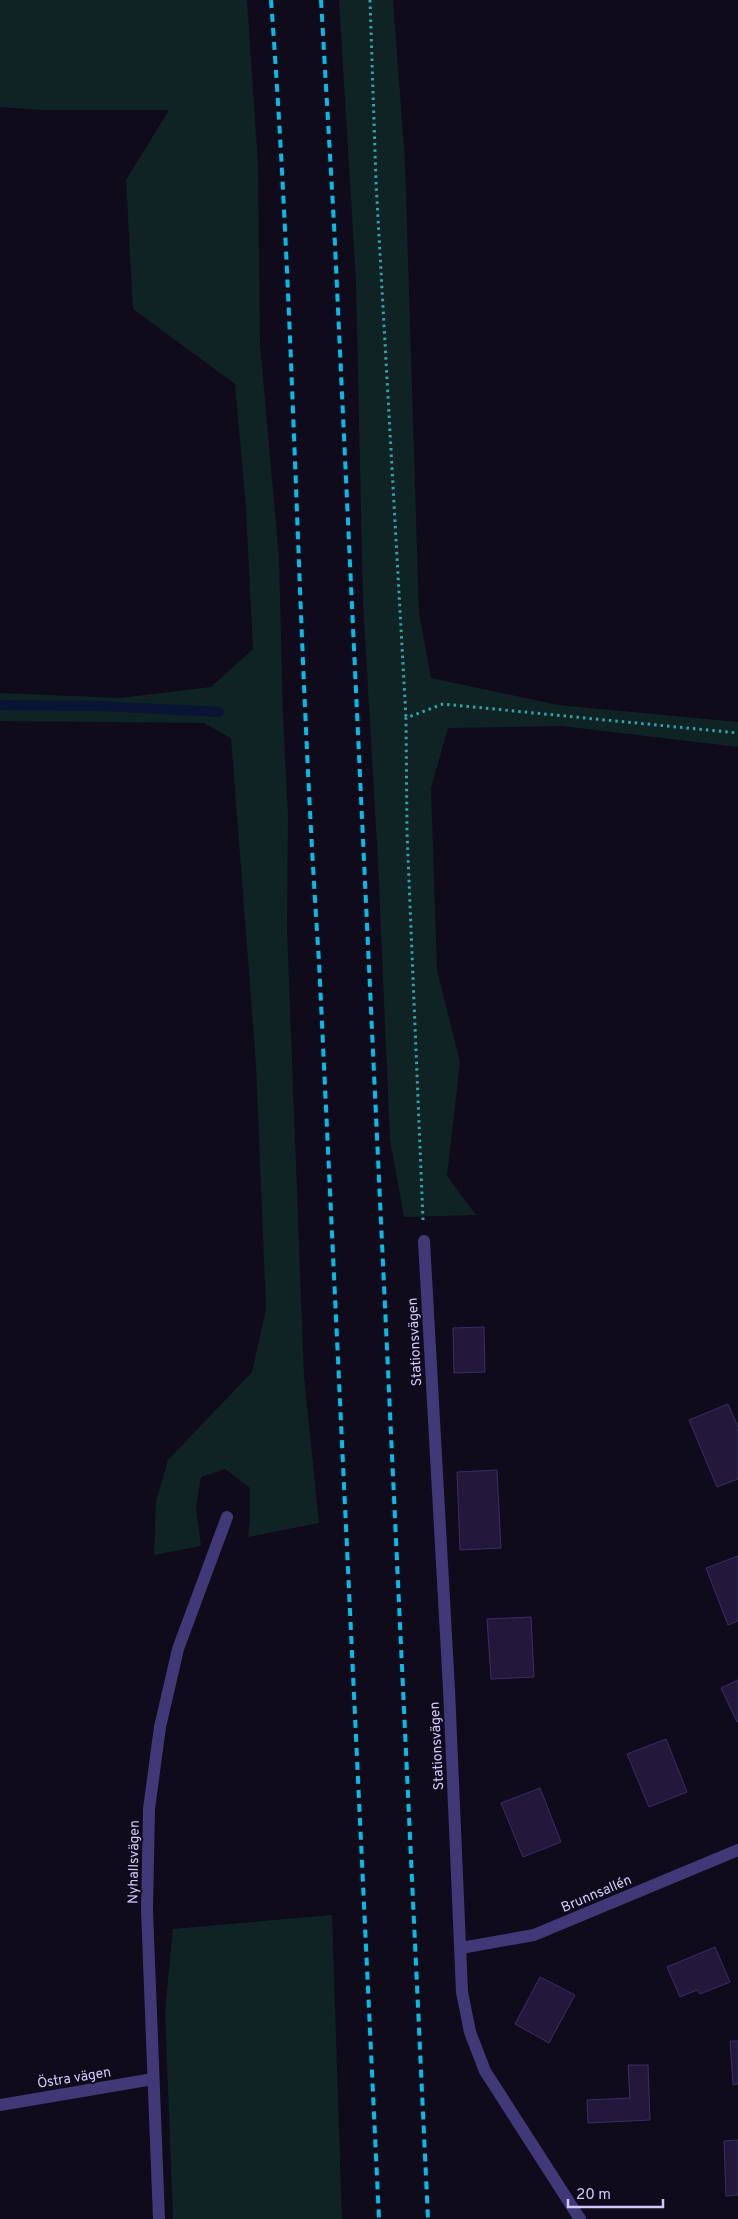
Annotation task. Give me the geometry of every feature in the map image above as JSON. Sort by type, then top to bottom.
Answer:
[{"type":"street","name":"Stationsvägen","points":[[424,1240],[449,1689],[462,1992],[470,2032],[485,2071],[580,2219]]},
{"type":"street","name":"Nyhallsvägen","points":[[158,2219],[147,1910],[149,1809],[160,1727],[178,1649],[227,1517]]},
{"type":"street","name":"Brunnsallén","points":[[461,1948],[534,1935],[738,1850]]},
{"type":"street","name":"Östra vägen","points":[[0,2105],[153,2079]]},
{"type":"path","points":[[370,0],[376,182],[406,718],[407,832],[424,1240]]},
{"type":"path","points":[[406,718],[443,704],[738,733]]},
{"type":"green space","points":[[0,0],[247,0],[258,165],[260,344],[279,558],[288,815],[287,929],[304,1376],[319,1523],[248,1537],[250,1488],[225,1469],[201,1477],[196,1507],[201,1546],[154,1555],[156,1501],[168,1460],[252,1372],[266,1309],[256,1064],[231,738],[204,723],[0,721],[0,693],[120,698],[211,687],[253,649],[246,509],[235,384],[133,309],[126,180],[169,110],[43,110],[0,107]]},
{"type":"green space","points":[[339,0],[393,0],[405,162],[419,613],[431,678],[558,705],[738,722],[738,747],[562,726],[448,728],[431,788],[437,970],[460,1062],[447,1176],[476,1215],[404,1217],[390,1140],[378,862],[363,602],[356,283]]},
{"type":"green space","points":[[332,1915],[342,2219],[173,2219],[165,2011],[173,1929]]},
{"type":"building","points":[[484,1327],[485,1372],[454,1373],[453,1328]]},
{"type":"building","points":[[728,1404],[738,1427],[738,1479],[717,1487],[689,1420]]},
{"type":"building","points":[[497,1470],[501,1548],[460,1550],[457,1472]]},
{"type":"building","points":[[738,1556],[738,1621],[728,1625],[706,1568]]},
{"type":"building","points":[[531,1617],[534,1677],[491,1679],[487,1619]]},
{"type":"building","points":[[738,1680],[738,1721],[737,1722],[721,1688]]},
{"type":"building","points":[[666,1739],[687,1792],[649,1807],[627,1754]]},
{"type":"building","points":[[540,1788],[561,1842],[523,1857],[501,1803]]},
{"type":"building","points":[[715,1947],[730,1982],[700,1994],[697,1990],[680,1997],[667,1967]]},
{"type":"building","points":[[540,1977],[575,1995],[549,2043],[515,2024]]},
{"type":"building","points":[[730,2041],[738,2041],[738,2084],[733,2085]]},
{"type":"building","points":[[628,2065],[648,2065],[650,2120],[588,2123],[587,2100],[630,2098]]},
{"type":"building","points":[[738,2140],[738,2195],[726,2196],[724,2141]]},
{"type":"waterway","points":[[0,705],[101,706],[219,712]]},
{"type":"railway","points":[[271,0],[286,240],[306,721],[379,2219]]},
{"type":"railway","points":[[321,0],[334,224],[428,2219]]}]
